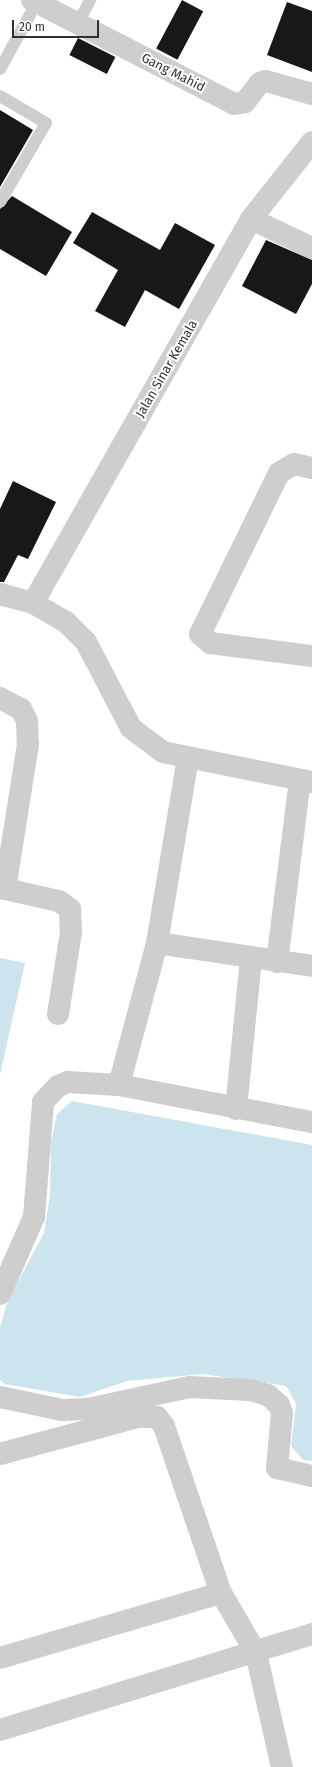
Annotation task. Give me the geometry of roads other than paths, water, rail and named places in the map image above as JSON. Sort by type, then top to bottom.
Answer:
[{"type":"street","name":"Gang Mahid","points":[[34,1],[234,104],[245,102],[260,83],[266,81],[312,94]]},
{"type":"street","name":"Jalan Sinar Kemala","points":[[33,603],[252,219],[312,142]]},
{"type":"street","points":[[252,219],[312,248]]},
{"type":"street","points":[[312,468],[294,464],[279,473],[200,634],[210,643],[312,656]]},
{"type":"street","points":[[0,594],[33,603],[66,622],[86,642],[131,728],[163,752],[306,782],[277,962]]},
{"type":"street","points":[[0,698],[21,709],[27,721],[28,744],[2,888],[59,901],[70,909],[71,932],[58,1014]]},
{"type":"street","points":[[119,1084],[157,943],[188,758]]},
{"type":"street","points":[[157,943],[312,966]]},
{"type":"street","points":[[236,1109],[252,958]]},
{"type":"street","points":[[0,1294],[34,1217],[43,1102],[49,1092],[68,1082],[119,1084],[236,1109],[312,1122]]},
{"type":"street","points":[[0,1397],[62,1410],[88,1409],[190,1387],[250,1390],[268,1395],[279,1405],[282,1412],[277,1468],[312,1476]]},
{"type":"street","points":[[0,1454],[138,1417],[156,1417],[164,1426],[221,1593],[256,1653],[282,1767]]},
{"type":"street","points":[[0,1658],[221,1593]]},
{"type":"street","points":[[0,1730],[256,1653],[312,1634]]},
{"type":"lane","points":[[78,23],[90,0]]},
{"type":"lane","points":[[0,69],[34,1]]},
{"type":"lane","points":[[0,96],[46,123],[0,202]]},
{"type":"water","points":[[0,958],[25,963],[0,1075]]},
{"type":"water","points":[[72,1101],[312,1145],[312,1461],[303,1460],[291,1446],[296,1403],[286,1386],[203,1374],[127,1381],[80,1397],[5,1384],[0,1380],[0,1327],[8,1300],[44,1233],[50,1195],[51,1143],[57,1114]]}]
